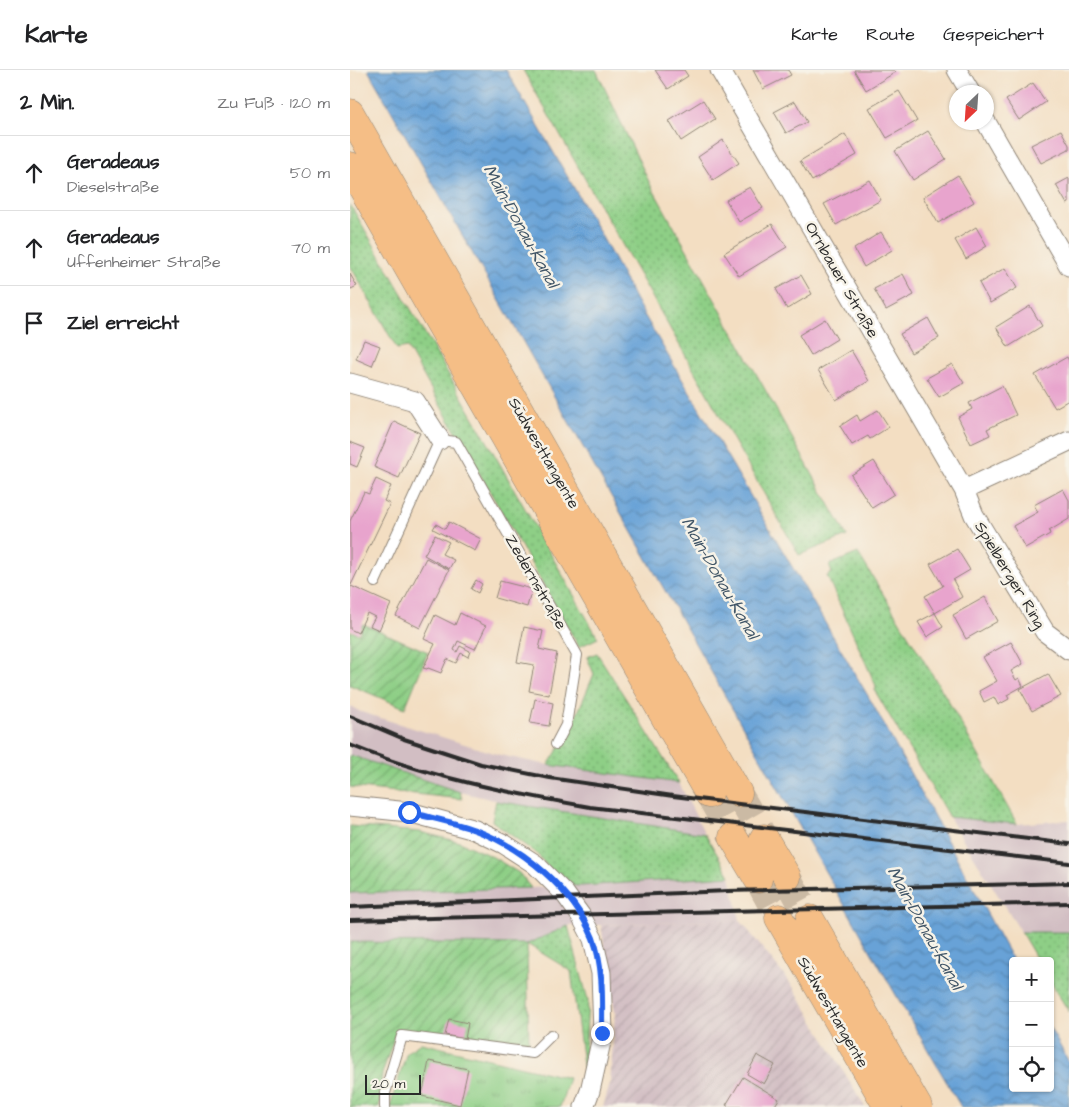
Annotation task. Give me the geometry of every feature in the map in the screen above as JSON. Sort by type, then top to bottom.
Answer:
[{"type":"highway","name":"Südwesttangente","points":[[350,113],[738,793]]},
{"type":"highway","name":"Südwesttangente","points":[[350,166],[709,794]]},
{"type":"highway","points":[[733,836],[758,879]]},
{"type":"highway","points":[[764,838],[787,878]]},
{"type":"highway","name":"Südwesttangente","points":[[779,918],[888,1107]]},
{"type":"highway","name":"Südwesttangente","points":[[810,919],[918,1107]]},
{"type":"street","name":"Ornbauer Straße","points":[[720,70],[964,490]]},
{"type":"street","points":[[957,70],[966,85]]},
{"type":"street","points":[[991,130],[1069,266]]},
{"type":"street","points":[[350,383],[416,401],[440,440]]},
{"type":"street","points":[[964,490],[1069,441]]},
{"type":"street","name":"Spielberger Ring","points":[[964,490],[974,515],[1045,632],[1069,650]]},
{"type":"street","points":[[350,806],[409,812],[475,830],[504,844],[535,864],[565,894],[581,916],[593,939],[601,973],[602,1033],[590,1091],[584,1107]]},
{"type":"lane","points":[[375,582],[440,440]]},
{"type":"lane","name":"Zedernstraße","points":[[440,440],[456,442],[577,655],[566,724],[556,744]]},
{"type":"lane","points":[[385,1107],[385,1093],[402,1036],[534,1053],[551,1035]]},
{"type":"shaded area","points":[[350,706],[361,712],[500,755],[548,765],[679,783],[705,834],[512,804],[460,792],[357,758],[350,755]]},
{"type":"shaded area","points":[[949,817],[1017,824],[1069,820],[1069,932],[1021,932]]},
{"type":"shaded area","points":[[730,876],[740,920],[568,926],[527,944],[350,942],[350,893],[531,888]]},
{"type":"shaded area","points":[[740,920],[794,988],[865,1107],[603,1107],[610,1084],[615,1014],[601,925]]},
{"type":"green space","points":[[523,70],[596,70],[650,184],[847,536],[799,555]]},
{"type":"green space","points":[[350,204],[598,638],[579,647],[407,347],[397,349],[350,265]]},
{"type":"green space","points":[[858,553],[946,697],[1017,824],[949,817],[875,691],[876,686],[827,576],[832,573],[829,565]]},
{"type":"green space","points":[[363,624],[428,652],[405,708],[350,685],[350,631],[359,634]]},
{"type":"green space","points":[[597,653],[679,783],[548,765],[570,731],[594,674],[587,657]]},
{"type":"green space","points":[[350,755],[460,792],[462,799],[350,787]]},
{"type":"green space","points":[[496,801],[705,834],[730,876],[581,886],[563,885],[537,854],[492,821]]},
{"type":"green space","points":[[350,826],[420,832],[460,842],[493,857],[519,873],[531,888],[350,893]]},
{"type":"green space","points":[[568,926],[588,1000],[584,1072],[571,971],[527,944]]},
{"type":"green space","points":[[1021,932],[1069,932],[1069,1012],[1054,988],[1054,957],[1036,957]]},
{"type":"green space","points":[[350,942],[527,944],[529,1049],[397,1029],[382,1074],[379,1107],[350,1107]]},
{"type":"green space","points":[[421,1043],[569,1078],[560,1107],[390,1107],[407,1052]]},
{"type":"water","name":"Main-Donau-Kanal","points":[[368,70],[506,70],[600,233],[639,306],[871,701],[1011,957],[1009,957],[1009,1092],[1054,1092],[1054,1035],[1069,1062],[1069,1107],[961,1107]]},
{"type":"building","points":[[655,70],[684,70],[688,76],[668,89]]},
{"type":"building","points":[[753,70],[788,70],[791,75],[763,89]]},
{"type":"building","points":[[854,70],[894,70],[896,72],[866,90]]},
{"type":"building","points":[[1033,83],[1046,102],[1019,120],[1006,100]]},
{"type":"building","points":[[899,91],[917,121],[887,138],[869,108]]},
{"type":"building","points":[[703,100],[715,119],[681,141],[669,121]]},
{"type":"building","points":[[795,101],[807,122],[786,133],[774,112]]},
{"type":"building","points":[[1061,130],[1069,145],[1069,149],[1041,163],[1031,145]]},
{"type":"building","points":[[928,131],[946,159],[913,180],[895,151]]},
{"type":"building","points":[[845,134],[857,155],[812,181],[800,161]]},
{"type":"building","points":[[723,140],[739,163],[713,180],[698,157]]},
{"type":"building","points":[[958,175],[974,202],[938,223],[923,197]]},
{"type":"building","points":[[1069,178],[1069,203],[1067,204],[1056,185]]},
{"type":"building","points":[[870,180],[881,200],[836,225],[824,204]]},
{"type":"building","points":[[750,187],[763,208],[739,222],[726,200]]},
{"type":"building","points":[[772,224],[787,247],[739,276],[724,253]]},
{"type":"building","points":[[976,227],[987,246],[966,259],[955,240]]},
{"type":"building","points":[[881,232],[892,250],[864,267],[854,249]]},
{"type":"building","points":[[1005,268],[1017,288],[990,303],[979,283]]},
{"type":"building","points":[[350,274],[357,286],[351,289],[350,288]]},
{"type":"building","points":[[903,274],[914,295],[886,310],[874,289]]},
{"type":"building","points":[[801,275],[812,294],[787,309],[776,289]]},
{"type":"building","points":[[1030,306],[1042,326],[1008,347],[996,327]]},
{"type":"building","points":[[928,318],[939,338],[911,353],[900,334]]},
{"type":"building","points":[[825,319],[837,339],[811,355],[799,335]]},
{"type":"building","points":[[364,340],[380,346],[372,366],[356,359]]},
{"type":"building","points":[[851,350],[869,381],[836,400],[818,370]]},
{"type":"building","points":[[1067,357],[1069,361],[1069,400],[1055,408],[1035,375]]},
{"type":"building","points":[[952,364],[964,383],[939,397],[927,378]]},
{"type":"building","points":[[1002,386],[1016,415],[987,429],[990,435],[971,444],[958,417],[972,409],[969,403]]},
{"type":"building","points":[[878,410],[889,427],[870,439],[868,436],[852,445],[840,426],[857,415],[860,421]]},
{"type":"building","points":[[394,421],[420,433],[399,478],[374,467]]},
{"type":"building","points":[[350,442],[365,448],[357,467],[350,464]]},
{"type":"building","points":[[874,461],[894,494],[872,508],[851,475]]},
{"type":"building","points":[[376,479],[391,486],[384,501],[390,504],[351,585],[350,521],[364,492],[369,494]]},
{"type":"building","points":[[1063,489],[1069,500],[1069,519],[1049,531],[1050,534],[1025,548],[1013,526],[1038,512],[1034,505]]},
{"type":"building","points":[[449,522],[481,539],[475,551],[433,529],[436,524],[445,529]]},
{"type":"building","points":[[435,535],[449,542],[442,554],[454,560],[449,569],[424,555]]},
{"type":"building","points":[[957,549],[970,570],[953,580],[962,597],[935,613],[925,596],[943,586],[930,564]]},
{"type":"building","points":[[426,558],[449,570],[420,628],[396,616]]},
{"type":"building","points":[[476,580],[482,584],[478,593],[471,589]]},
{"type":"building","points":[[500,581],[532,589],[527,607],[495,598]]},
{"type":"building","points":[[351,586],[391,604],[379,630],[370,626],[375,617],[367,613],[358,633],[350,629]]},
{"type":"building","points":[[985,597],[998,621],[966,639],[953,615]]},
{"type":"building","points":[[460,613],[486,626],[475,649],[458,641],[454,650],[457,652],[460,646],[470,651],[468,657],[461,653],[456,663],[447,659],[441,673],[423,668],[435,644],[424,639],[435,615],[455,625]]},
{"type":"building","points":[[935,613],[943,627],[927,637],[918,622]]},
{"type":"building","points":[[524,627],[543,631],[539,649],[557,653],[549,695],[529,691],[534,665],[517,662]]},
{"type":"building","points":[[1011,642],[1023,664],[1011,671],[1016,680],[1019,678],[1023,686],[1007,695],[1009,699],[998,705],[994,697],[984,702],[979,691],[997,681],[983,657]]},
{"type":"building","points":[[1048,674],[1061,696],[1032,711],[1020,689]]},
{"type":"building","points":[[535,699],[553,703],[549,726],[530,723]]},
{"type":"building","points":[[449,1019],[468,1023],[465,1039],[445,1035]]},
{"type":"building","points":[[757,1055],[775,1065],[764,1084],[747,1074]]},
{"type":"building","points":[[429,1061],[468,1069],[460,1105],[422,1096]]},
{"type":"building","points":[[743,1077],[779,1099],[774,1107],[729,1107],[726,1105]]},
{"type":"tunnel","points":[[738,793],[764,838]]},
{"type":"tunnel","points":[[709,794],[733,837]]},
{"type":"tunnel","points":[[787,877],[810,919]]},
{"type":"tunnel","points":[[758,879],[779,918]]},
{"type":"railway","points":[[350,716],[404,739],[481,764],[550,778],[673,796],[1069,844]]},
{"type":"railway","points":[[350,745],[438,775],[499,790],[590,807],[1069,863]]},
{"type":"railway","points":[[350,907],[728,891],[1069,883]]},
{"type":"railway","points":[[350,920],[1069,903]]},
{"type":"route","points":[[409,812],[475,830],[504,844],[535,864],[565,894],[581,916],[593,939],[601,973],[602,1033]]}]
